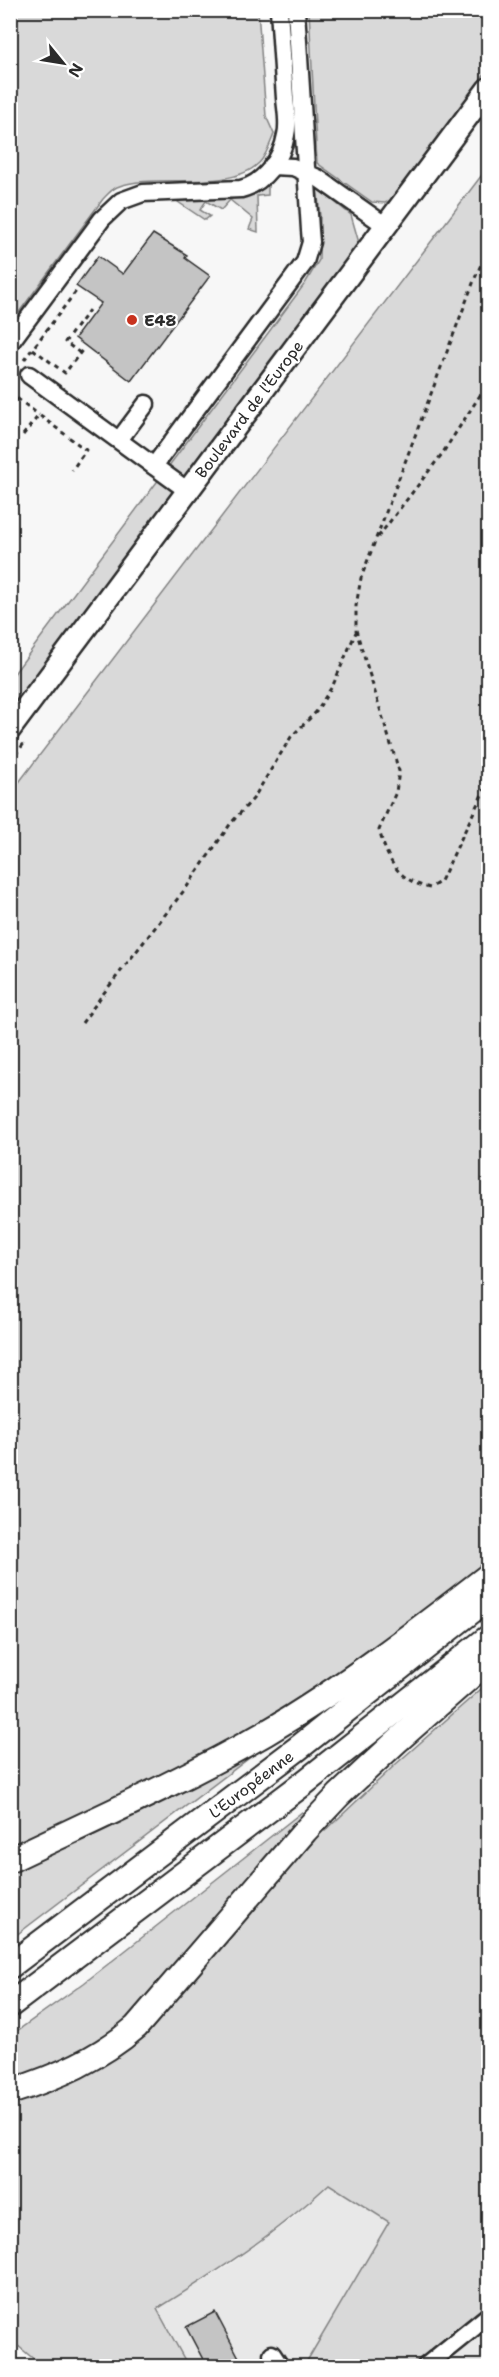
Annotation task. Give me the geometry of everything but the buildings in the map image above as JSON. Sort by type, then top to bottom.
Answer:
[{"type":"highway","points":[[10,1860],[218,1759],[267,1732],[398,1644],[489,1576]]},
{"type":"highway","name":"L'Européenne","points":[[10,1966],[297,1749],[489,1598]]},
{"type":"highway","name":"L'Européenne","points":[[10,2005],[304,1783],[489,1638]]},
{"type":"highway","points":[[10,2092],[49,2079],[87,2061],[136,2027],[305,1831],[339,1795],[397,1741],[489,1662]]},
{"type":"main road","name":"Boulevard de l'Europe","points":[[10,729],[489,89]]},
{"type":"street","points":[[10,343],[102,219],[121,201],[143,193],[241,189],[255,183],[272,166],[280,152],[287,129],[279,10]]},
{"type":"street","points":[[154,466],[305,262],[311,242],[296,10]]},
{"type":"street","points":[[272,166],[293,167],[306,172],[325,182],[386,225]]},
{"type":"street","points":[[25,370],[188,491]]},
{"type":"street","points":[[119,440],[146,405]]},
{"type":"street","points":[[426,2367],[489,2316]]},
{"type":"path","points":[[489,249],[475,278],[361,578],[356,606],[356,630],[399,771],[396,792],[379,830],[390,863],[412,884],[430,888],[441,880],[489,782]]},
{"type":"path","points":[[25,370],[33,349],[77,291]]},
{"type":"path","points":[[80,353],[65,342],[89,310]]},
{"type":"path","points":[[33,349],[65,373],[83,349]]},
{"type":"path","points":[[377,539],[442,454],[489,383]]},
{"type":"path","points":[[10,393],[86,450],[72,470]]},
{"type":"path","points":[[23,435],[39,415]]},
{"type":"path","points":[[82,1023],[186,888],[231,823],[254,800],[291,737],[316,712],[333,685],[356,630]]},
{"type":"path","points":[[10,2356],[26,2367]]},
{"type":"shaded area","points":[[11,10],[258,11],[266,116],[274,134],[268,150],[259,163],[246,172],[211,180],[132,183],[113,189],[103,199],[11,323]]},
{"type":"shaded area","points":[[309,11],[488,11],[488,69],[397,197],[385,203],[372,202],[317,163]]},
{"type":"shaded area","points":[[488,167],[488,1560],[383,1646],[218,1749],[10,1850],[10,794]]},
{"type":"shaded area","points":[[268,184],[268,195],[257,196],[258,232],[249,229],[253,219],[230,200],[221,210],[206,201],[200,210],[210,216],[205,220],[172,198],[243,197]]},
{"type":"shaded area","points":[[317,188],[351,215],[359,243],[352,258],[11,715],[10,679],[306,282],[319,260],[320,216]]},
{"type":"shaded area","points":[[488,1683],[488,2303],[411,2366],[316,2366],[307,2361],[389,2222],[329,2184],[268,2235],[225,2266],[157,2309],[188,2366],[42,2366],[11,2340],[10,2036],[84,1983],[302,1812],[325,1831],[396,1764]]},
{"type":"shaded area","points":[[286,1730],[11,1939],[11,1870]]},
{"type":"shaded area","points":[[329,2184],[389,2222],[307,2361],[316,2366],[188,2366],[156,2309],[226,2267],[294,2217]]},
{"type":"shaded area","points":[[488,2303],[488,2366],[411,2366],[418,2359]]},
{"type":"place","name":"E48","points":[[132,320]]}]
